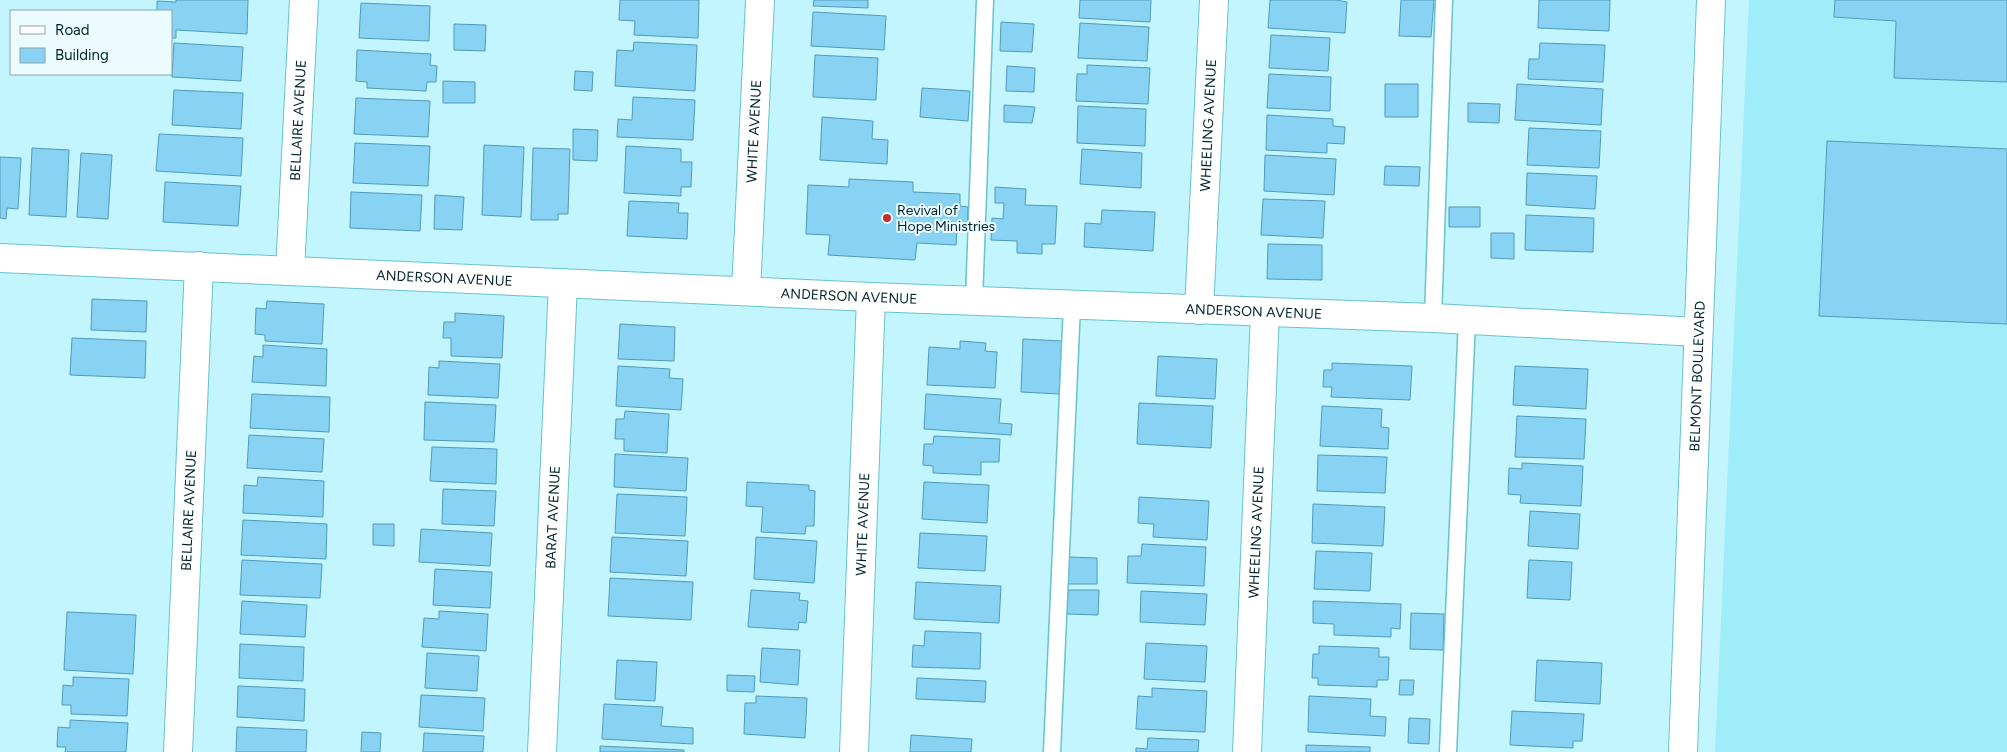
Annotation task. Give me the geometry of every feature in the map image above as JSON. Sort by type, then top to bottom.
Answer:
[{"type":"street","name":"BELLAIRE AVENUE","points":[[290,271],[304,0]]},
{"type":"street","name":"WHITE AVENUE","points":[[746,291],[760,0]]},
{"type":"street","name":"WHEELING AVENUE","points":[[1199,310],[1214,0]]},
{"type":"street","name":"BELMONT BOULEVARD","points":[[1683,752],[1711,0]]},
{"type":"street","name":"ANDERSON AVENUE","points":[[0,258],[871,297],[1433,318],[1698,332]]},
{"type":"street","name":"BELLAIRE AVENUE","points":[[178,752],[199,266]]},
{"type":"street","name":"BARAT AVENUE","points":[[542,752],[563,282]]},
{"type":"street","name":"WHITE AVENUE","points":[[854,752],[871,297]]},
{"type":"street","name":"WHEELING AVENUE","points":[[1247,752],[1265,312]]},
{"type":"lane","points":[[974,301],[985,0]]},
{"type":"lane","points":[[1433,318],[1444,0]]},
{"type":"lane","points":[[1052,752],[1072,305]]},
{"type":"lane","points":[[1448,752],[1467,320]]},
{"type":"shaded area","points":[[1749,0],[2007,0],[2007,752],[1715,752]]},
{"type":"building","points":[[176,0],[248,0],[247,34],[176,30],[176,38],[172,38],[172,10],[157,10],[157,1],[176,2]]},
{"type":"building","points":[[620,0],[699,0],[698,38],[634,35],[635,21],[619,20]]},
{"type":"building","points":[[814,0],[868,0],[868,8],[813,6]]},
{"type":"building","points":[[1080,0],[1151,0],[1150,22],[1079,18]]},
{"type":"building","points":[[1270,0],[1336,0],[1347,2],[1345,33],[1268,28]]},
{"type":"building","points":[[1401,0],[1434,0],[1431,37],[1399,36]]},
{"type":"building","points":[[1539,0],[1610,0],[1609,31],[1538,28]]},
{"type":"building","points":[[1835,0],[2007,0],[2007,82],[1894,78],[1896,21],[1834,17]]},
{"type":"building","points":[[361,3],[430,6],[429,41],[359,38]]},
{"type":"building","points":[[813,12],[886,16],[884,50],[811,46]]},
{"type":"building","points":[[1001,22],[1034,24],[1032,52],[1000,51]]},
{"type":"building","points":[[1080,23],[1149,27],[1147,61],[1078,58]]},
{"type":"building","points":[[454,24],[486,25],[485,51],[454,50]]},
{"type":"building","points":[[1271,35],[1330,38],[1328,71],[1269,68]]},
{"type":"building","points":[[634,42],[697,45],[695,91],[615,86],[617,50],[633,51]]},
{"type":"building","points":[[174,43],[243,47],[241,81],[172,77]]},
{"type":"building","points":[[1540,43],[1605,45],[1603,82],[1528,79],[1529,59],[1539,59]]},
{"type":"building","points":[[357,50],[431,54],[430,65],[437,66],[436,82],[427,82],[426,91],[367,88],[367,82],[356,81]]},
{"type":"building","points":[[815,55],[878,58],[876,100],[813,97]]},
{"type":"building","points":[[1087,65],[1150,68],[1148,104],[1076,101],[1077,74],[1087,74]]},
{"type":"building","points":[[1007,66],[1035,68],[1034,92],[1006,91]]},
{"type":"building","points":[[575,71],[593,72],[592,91],[574,90]]},
{"type":"building","points":[[1269,74],[1331,77],[1330,111],[1267,108]]},
{"type":"building","points":[[443,81],[475,82],[475,103],[443,103]]},
{"type":"building","points":[[1385,84],[1418,84],[1418,117],[1385,117]]},
{"type":"building","points":[[1517,84],[1603,89],[1601,125],[1515,120]]},
{"type":"building","points":[[922,88],[970,91],[968,121],[920,117]]},
{"type":"building","points":[[174,90],[243,93],[241,129],[172,125]]},
{"type":"building","points":[[633,97],[695,100],[693,140],[617,137],[618,119],[632,120]]},
{"type":"building","points":[[356,98],[430,101],[428,137],[354,134]]},
{"type":"building","points":[[1468,103],[1500,104],[1499,123],[1468,122]]},
{"type":"building","points":[[1004,105],[1035,107],[1032,123],[1004,122]]},
{"type":"building","points":[[1078,106],[1146,109],[1145,146],[1077,143]]},
{"type":"building","points":[[1267,115],[1333,119],[1333,126],[1345,127],[1344,144],[1327,143],[1327,153],[1266,150]]},
{"type":"building","points":[[822,117],[873,121],[872,139],[888,140],[887,164],[820,160]]},
{"type":"building","points":[[1529,128],[1601,131],[1599,168],[1527,165]]},
{"type":"building","points":[[573,129],[598,130],[597,161],[573,160]]},
{"type":"building","points":[[159,134],[243,138],[241,176],[156,171]]},
{"type":"building","points":[[1827,141],[2007,149],[2007,324],[1819,316]]},
{"type":"building","points":[[355,143],[430,146],[428,186],[353,183]]},
{"type":"building","points":[[484,145],[524,147],[521,217],[482,215]]},
{"type":"building","points":[[626,146],[681,149],[681,162],[692,162],[691,187],[681,187],[681,196],[624,193]]},
{"type":"building","points":[[32,148],[69,150],[66,217],[29,215]]},
{"type":"building","points":[[533,148],[570,149],[568,214],[558,214],[558,220],[531,220]]},
{"type":"building","points":[[1082,149],[1142,153],[1141,188],[1080,184]]},
{"type":"building","points":[[81,153],[112,155],[108,219],[77,217]]},
{"type":"building","points":[[1265,155],[1336,159],[1334,195],[1264,191]]},
{"type":"building","points":[[0,157],[21,158],[18,209],[7,208],[6,219],[0,218]]},
{"type":"building","points":[[1385,166],[1420,167],[1419,186],[1384,185]]},
{"type":"building","points":[[1527,173],[1597,176],[1595,209],[1526,205]]},
{"type":"building","name":"Revival of Hope Ministries","points":[[849,179],[913,182],[913,192],[960,194],[960,206],[968,207],[967,230],[957,229],[956,245],[917,243],[915,260],[828,255],[830,235],[806,234],[808,185],[849,187]]},
{"type":"building","points":[[165,182],[241,186],[238,226],[163,222]]},
{"type":"building","points":[[995,187],[1026,189],[1025,205],[1057,206],[1055,244],[1042,244],[1042,254],[1017,253],[1017,241],[991,240],[992,218],[1003,219],[1004,203],[995,203]]},
{"type":"building","points":[[351,192],[422,195],[420,231],[350,228]]},
{"type":"building","points":[[435,195],[464,197],[462,230],[434,229]]},
{"type":"building","points":[[1263,199],[1325,201],[1323,238],[1261,235]]},
{"type":"building","points":[[629,201],[679,203],[678,213],[688,213],[687,239],[627,236]]},
{"type":"building","points":[[1449,207],[1480,207],[1480,227],[1449,227]]},
{"type":"building","points":[[1102,210],[1155,212],[1153,251],[1084,247],[1085,223],[1101,224]]},
{"type":"building","points":[[1526,215],[1594,218],[1593,252],[1525,250]]},
{"type":"building","points":[[1491,233],[1514,233],[1514,259],[1491,258]]},
{"type":"building","points":[[1268,244],[1322,245],[1322,280],[1267,279]]},
{"type":"building","points":[[92,299],[147,301],[146,332],[91,330]]},
{"type":"building","points":[[267,301],[324,304],[322,344],[265,341],[265,335],[255,334],[256,308],[266,309]]},
{"type":"building","points":[[455,313],[504,316],[502,358],[451,356],[451,338],[443,338],[444,322],[455,322]]},
{"type":"building","points":[[620,324],[675,327],[674,361],[618,359]]},
{"type":"building","points":[[72,338],[146,341],[145,378],[70,375]]},
{"type":"building","points":[[1023,339],[1062,341],[1059,394],[1021,392]]},
{"type":"building","points":[[960,341],[986,343],[985,351],[997,352],[995,388],[927,385],[929,347],[960,349]]},
{"type":"building","points":[[263,345],[327,349],[326,386],[252,382],[254,356],[263,357]]},
{"type":"building","points":[[1158,356],[1217,359],[1215,399],[1156,396]]},
{"type":"building","points":[[439,361],[500,364],[498,398],[428,395],[429,367],[439,368]]},
{"type":"building","points":[[1332,363],[1412,366],[1410,400],[1331,397],[1332,387],[1323,387],[1324,370],[1332,370]]},
{"type":"building","points":[[618,366],[670,369],[669,378],[683,379],[681,410],[616,406]]},
{"type":"building","points":[[1515,366],[1588,369],[1586,409],[1513,405]]},
{"type":"building","points":[[252,394],[330,397],[329,432],[250,428]]},
{"type":"building","points":[[926,394],[1001,399],[999,423],[1012,424],[1011,435],[924,429]]},
{"type":"building","points":[[425,402],[496,405],[494,442],[424,440]]},
{"type":"building","points":[[1139,403],[1213,406],[1211,448],[1137,444]]},
{"type":"building","points":[[1322,406],[1382,409],[1381,427],[1389,428],[1388,449],[1320,446]]},
{"type":"building","points":[[625,411],[669,414],[667,453],[624,451],[624,439],[615,439],[616,419],[624,419]]},
{"type":"building","points":[[1517,416],[1586,419],[1584,459],[1515,457]]},
{"type":"building","points":[[249,435],[324,439],[322,472],[247,468]]},
{"type":"building","points":[[934,436],[1000,439],[999,462],[981,462],[981,475],[933,473],[933,466],[923,465],[924,444],[933,444]]},
{"type":"building","points":[[432,447],[497,449],[496,484],[430,481]]},
{"type":"building","points":[[615,454],[688,458],[686,491],[614,487]]},
{"type":"building","points":[[1318,455],[1387,457],[1385,493],[1317,491]]},
{"type":"building","points":[[1522,463],[1583,466],[1581,506],[1520,503],[1521,495],[1508,494],[1509,468],[1522,469]]},
{"type":"building","points":[[258,477],[324,481],[323,517],[243,513],[244,485],[257,486]]},
{"type":"building","points":[[747,482],[809,485],[809,490],[815,491],[814,526],[806,526],[805,534],[761,532],[763,507],[746,506]]},
{"type":"building","points":[[924,482],[989,485],[987,523],[922,519]]},
{"type":"building","points":[[443,489],[496,491],[494,526],[442,524]]},
{"type":"building","points":[[617,494],[687,497],[685,536],[615,533]]},
{"type":"building","points":[[1139,497],[1209,501],[1207,540],[1153,537],[1154,524],[1138,523]]},
{"type":"building","points":[[1313,504],[1385,507],[1383,546],[1312,543]]},
{"type":"building","points":[[1530,511],[1580,514],[1578,549],[1528,546]]},
{"type":"building","points":[[243,520],[327,524],[326,559],[241,555]]},
{"type":"building","points":[[373,524],[394,524],[394,546],[373,545]]},
{"type":"building","points":[[421,529],[492,533],[490,566],[419,562]]},
{"type":"building","points":[[920,533],[987,536],[985,571],[918,568]]},
{"type":"building","points":[[612,537],[688,541],[686,576],[610,572]]},
{"type":"building","points":[[756,537],[817,541],[814,583],[754,579]]},
{"type":"building","points":[[1142,544],[1206,547],[1204,586],[1127,583],[1128,556],[1141,556]]},
{"type":"building","points":[[1316,551],[1372,553],[1370,591],[1314,589]]},
{"type":"building","points":[[1069,557],[1097,558],[1097,584],[1068,584]]},
{"type":"building","points":[[242,560],[322,564],[320,598],[240,595]]},
{"type":"building","points":[[1529,560],[1572,562],[1570,600],[1527,598]]},
{"type":"building","points":[[435,569],[492,572],[490,608],[433,605]]},
{"type":"building","points":[[610,578],[693,582],[691,620],[608,616]]},
{"type":"building","points":[[916,582],[1001,586],[999,623],[914,619]]},
{"type":"building","points":[[751,590],[800,593],[799,600],[808,601],[806,623],[799,622],[798,630],[748,627]]},
{"type":"building","points":[[1068,590],[1099,590],[1098,615],[1067,614]]},
{"type":"building","points":[[1141,591],[1207,594],[1205,625],[1140,622]]},
{"type":"building","points":[[242,601],[307,605],[305,637],[240,634]]},
{"type":"building","points":[[1313,601],[1401,604],[1400,629],[1391,628],[1391,637],[1334,635],[1334,624],[1313,623]]},
{"type":"building","points":[[439,611],[488,614],[486,651],[422,647],[424,618],[439,619]]},
{"type":"building","points":[[67,612],[136,615],[133,674],[64,670]]},
{"type":"building","points":[[1411,613],[1444,614],[1443,650],[1410,649]]},
{"type":"building","points":[[925,631],[981,633],[980,669],[912,667],[913,645],[924,646]]},
{"type":"building","points":[[1146,643],[1207,646],[1205,682],[1144,679]]},
{"type":"building","points":[[240,644],[304,647],[303,681],[239,678]]},
{"type":"building","points":[[1319,646],[1379,648],[1379,657],[1389,657],[1388,680],[1377,680],[1377,687],[1318,685],[1318,678],[1312,678],[1313,654],[1319,654]]},
{"type":"building","points":[[762,648],[800,650],[798,685],[760,682]]},
{"type":"building","points":[[427,653],[479,656],[477,691],[425,688]]},
{"type":"building","points":[[617,660],[657,662],[655,701],[615,699]]},
{"type":"building","points":[[1537,660],[1602,663],[1600,704],[1535,701]]},
{"type":"building","points":[[727,675],[755,676],[754,692],[727,691]]},
{"type":"building","points":[[73,677],[129,679],[127,716],[71,714],[71,705],[62,705],[63,685],[73,686]]},
{"type":"building","points":[[917,678],[986,681],[985,702],[916,699]]},
{"type":"building","points":[[1400,680],[1414,680],[1413,695],[1399,695]]},
{"type":"building","points":[[238,686],[305,689],[304,721],[237,717]]},
{"type":"building","points":[[1152,688],[1207,691],[1205,732],[1136,729],[1138,696],[1152,697]]},
{"type":"building","points":[[421,695],[485,698],[483,731],[419,727]]},
{"type":"building","points":[[756,696],[807,698],[805,738],[744,734],[745,703],[756,703]]},
{"type":"building","points":[[1309,696],[1371,699],[1370,716],[1386,717],[1385,736],[1308,732]]},
{"type":"building","points":[[604,704],[663,707],[661,726],[693,728],[693,744],[602,739]]},
{"type":"building","points":[[1512,711],[1584,714],[1582,741],[1573,741],[1573,748],[1510,745]]},
{"type":"building","points":[[1409,718],[1430,719],[1429,744],[1408,743]]},
{"type":"building","points":[[70,720],[128,723],[126,752],[65,752],[66,747],[57,747],[58,727],[70,728]]},
{"type":"building","points":[[237,727],[307,730],[306,752],[236,752]]},
{"type":"building","points":[[362,732],[381,733],[380,752],[361,752]]},
{"type":"building","points":[[424,733],[484,736],[483,752],[423,752]]},
{"type":"building","points":[[911,735],[972,739],[971,752],[910,752]]},
{"type":"building","points":[[1148,738],[1199,740],[1198,752],[1136,752],[1136,748],[1147,749]]},
{"type":"building","points":[[1306,745],[1370,747],[1370,752],[1306,752]]},
{"type":"building","points":[[600,746],[684,750],[684,752],[600,752]]},
{"type":"place","name":"Revival of Hope Ministries","points":[[887,218]]}]
